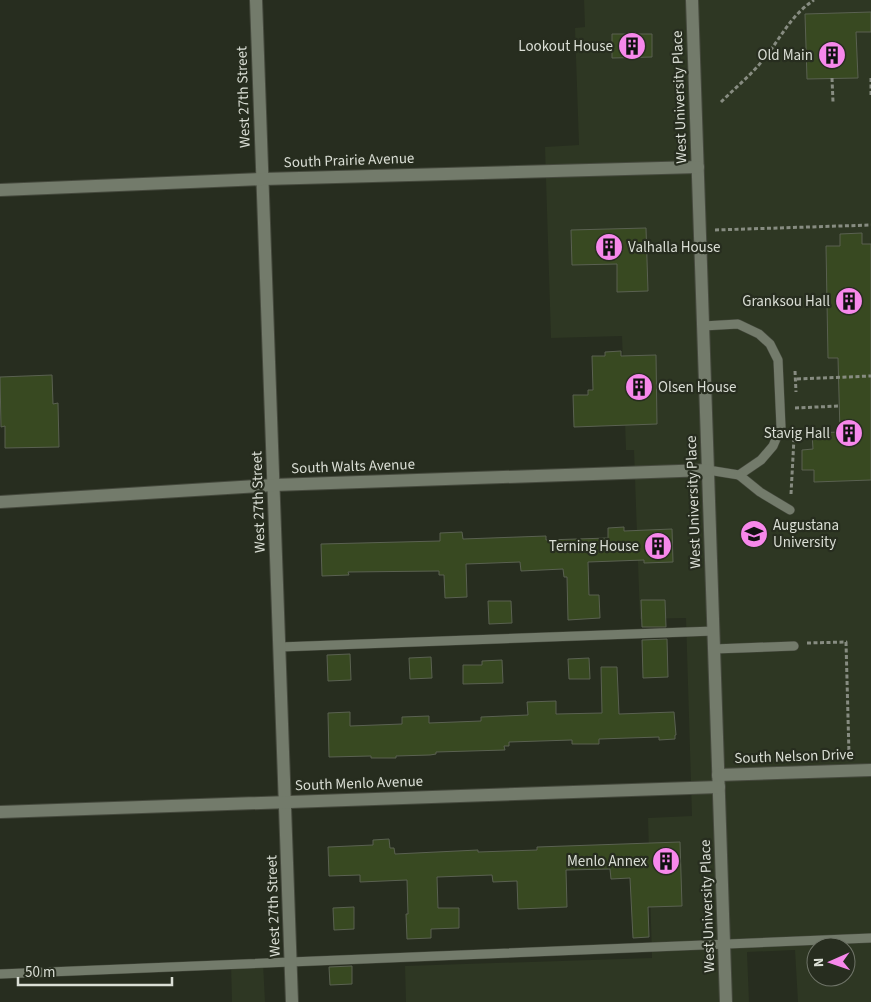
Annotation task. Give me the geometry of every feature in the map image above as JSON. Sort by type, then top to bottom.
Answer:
[{"type":"street","name":"West 27th Street","points":[[256,0],[292,1002]]},
{"type":"street","name":"West University Place","points":[[692,0],[726,1002]]},
{"type":"street","name":"South Prairie Avenue","points":[[0,190],[262,179],[698,167]]},
{"type":"street","name":"South Walts Avenue","points":[[0,502],[274,485],[708,470]]},
{"type":"street","name":"South Nelson Drive","points":[[718,781],[871,770]]},
{"type":"street","name":"South Menlo Avenue","points":[[0,812],[285,802],[718,781]]},
{"type":"lane","points":[[703,326],[738,324],[759,334],[770,344],[778,360],[781,427],[774,446],[761,460],[739,475]]},
{"type":"lane","points":[[708,470],[739,475],[760,492],[790,510]]},
{"type":"lane","points":[[280,647],[714,631]]},
{"type":"lane","points":[[714,649],[794,646]]},
{"type":"lane","points":[[0,974],[871,938]]},
{"type":"path","points":[[722,102],[763,60],[788,23],[814,0]]},
{"type":"path","points":[[832,78],[833,102]]},
{"type":"path","points":[[871,78],[871,96]]},
{"type":"path","points":[[712,231],[871,225]]},
{"type":"path","points":[[796,379],[871,376]]},
{"type":"path","points":[[795,408],[839,406]]},
{"type":"path","points":[[790,510],[794,430]]},
{"type":"path","points":[[803,643],[846,642],[849,745]]},
{"type":"shaded area","name":"Augustana University","points":[[584,0],[871,0],[871,1002],[798,1002],[795,950],[747,952],[749,1002],[406,1002],[405,966],[652,958],[648,818],[692,816],[686,618],[640,619],[634,450],[626,450],[622,336],[551,338],[545,147],[579,145],[575,28],[585,27]]},
{"type":"shaded area","points":[[263,963],[265,1002],[232,1002],[231,964]]},
{"type":"building","name":"Old Main","points":[[871,12],[871,32],[856,32],[858,78],[807,79],[805,14]]},
{"type":"building","name":"Lookout House","points":[[612,34],[652,34],[652,57],[612,58]]},
{"type":"building","name":"Valhalla House","points":[[646,228],[648,291],[617,292],[617,264],[572,265],[571,230]]},
{"type":"building","points":[[862,233],[862,244],[871,244],[871,480],[814,482],[814,470],[802,470],[802,450],[813,449],[812,433],[840,432],[838,358],[828,358],[826,246],[840,246],[840,234]]},
{"type":"building","points":[[621,351],[621,356],[656,355],[657,424],[574,427],[573,395],[588,395],[588,390],[593,390],[592,356],[605,356],[605,352]]},
{"type":"building","points":[[52,375],[53,404],[58,403],[59,447],[5,448],[5,426],[1,427],[0,377]]},
{"type":"building","points":[[624,527],[624,531],[672,529],[673,562],[644,563],[644,560],[588,562],[589,595],[599,595],[600,618],[568,620],[567,577],[564,577],[563,569],[521,571],[520,562],[466,564],[467,597],[445,598],[444,575],[439,575],[439,571],[348,572],[349,575],[322,576],[321,544],[440,541],[440,533],[462,532],[463,539],[546,536],[546,540],[608,538],[608,528]]},
{"type":"building","points":[[641,600],[665,600],[666,627],[642,627]]},
{"type":"building","points":[[488,601],[511,601],[512,623],[489,624]]},
{"type":"building","points":[[667,639],[668,677],[643,678],[642,640]]},
{"type":"building","points":[[350,654],[351,680],[328,681],[327,655]]},
{"type":"building","points":[[431,657],[432,678],[410,679],[409,658]]},
{"type":"building","points":[[589,658],[590,679],[569,679],[568,659]]},
{"type":"building","points":[[502,660],[503,683],[463,684],[463,665],[482,665],[482,661]]},
{"type":"building","points":[[601,667],[617,667],[619,714],[674,712],[675,739],[659,740],[659,737],[599,739],[599,744],[572,744],[572,740],[509,742],[509,746],[504,746],[505,750],[436,752],[436,754],[430,755],[396,756],[396,758],[371,758],[371,756],[329,757],[328,713],[350,712],[350,726],[402,724],[402,717],[429,716],[429,723],[481,721],[481,717],[528,715],[527,702],[556,701],[556,714],[602,713]]},
{"type":"building","points":[[389,839],[390,848],[394,848],[395,854],[478,850],[478,852],[537,850],[537,847],[680,842],[682,906],[648,907],[649,937],[633,938],[630,878],[611,879],[610,869],[566,870],[567,907],[518,909],[517,881],[493,882],[492,875],[437,877],[438,908],[459,908],[459,928],[431,929],[431,938],[407,939],[407,880],[360,882],[360,875],[329,876],[328,847],[373,845],[373,840]]},
{"type":"building","points":[[354,907],[354,929],[334,930],[333,908]]},
{"type":"building","points":[[352,966],[352,984],[330,985],[329,967]]},
{"type":"place","name":"Lookout House","points":[[632,46]]},
{"type":"place","name":"Old Main","points":[[832,55]]},
{"type":"place","name":"Valhalla House","points":[[609,247]]},
{"type":"place","name":"Granksou Hall","points":[[849,301]]},
{"type":"place","name":"Olsen House","points":[[639,387]]},
{"type":"place","name":"Stavig Hall","points":[[849,433]]},
{"type":"place","name":"Augustana University","points":[[754,534]]},
{"type":"place","name":"Terning House","points":[[658,546]]},
{"type":"place","name":"Menlo Annex","points":[[666,861]]}]
